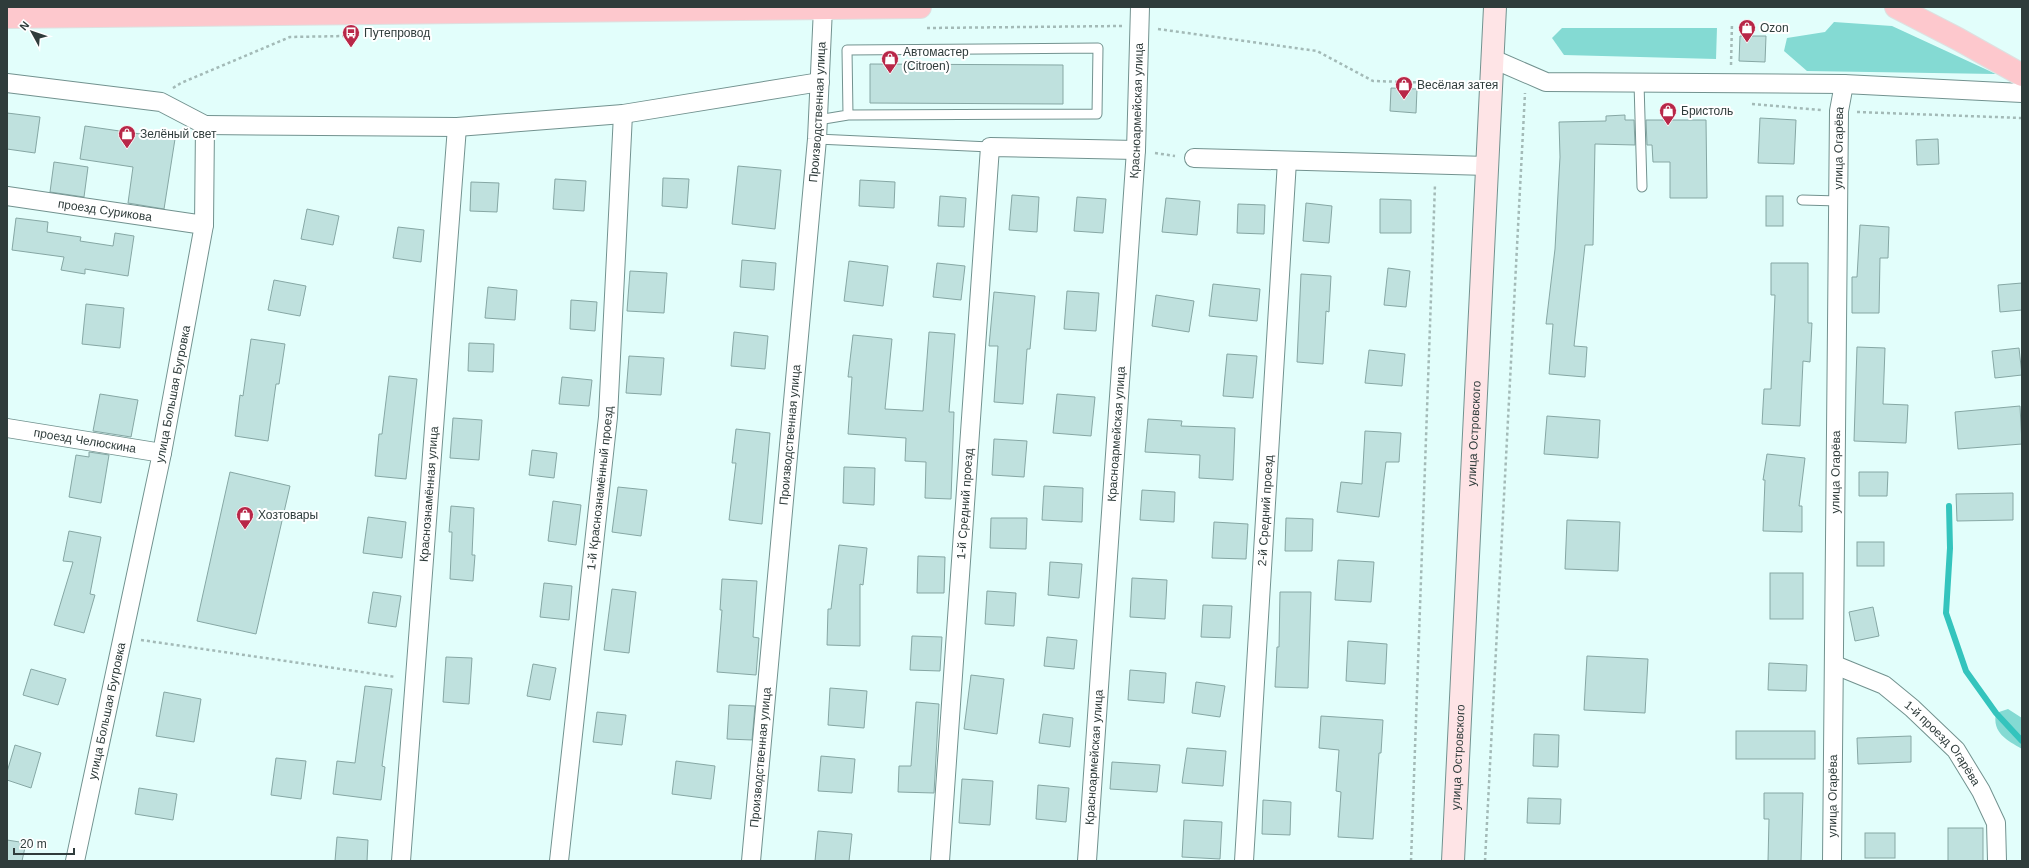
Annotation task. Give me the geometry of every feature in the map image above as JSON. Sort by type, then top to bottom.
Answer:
[{"type":"main road","points":[[7,17],[920,7]]},
{"type":"main road","points":[[1896,7],[1958,39],[2022,76]]},
{"type":"street","name":"Красноармейская улица","points":[[1087,861],[1136,150],[1140,7]]},
{"type":"street","name":"улица Островского","points":[[1453,861],[1495,7]]},
{"type":"street","name":"Производственная улица","points":[[751,861],[817,139],[823,8]]},
{"type":"street","points":[[1493,59],[1546,82],[1844,84],[2022,94]]},
{"type":"street","points":[[7,83],[161,102],[205,125],[456,127],[623,114],[820,82]]},
{"type":"street","name":"улица Огарёва","points":[[1832,861],[1839,111],[1844,84]]},
{"type":"street","name":"1-й Краснознамённый проезд","points":[[559,861],[608,418],[623,114]]},
{"type":"street","name":"улица Большая Бугровка","points":[[75,861],[162,453],[204,225],[205,125]]},
{"type":"street","name":"Краснознамённая улица","points":[[401,861],[456,127]]},
{"type":"street","points":[[990,147],[1136,150]]},
{"type":"street","name":"1-й Средний проезд","points":[[940,861],[990,147]]},
{"type":"street","points":[[1194,158],[1488,166]]},
{"type":"street","name":"2-й Средний проезд","points":[[1244,861],[1287,161]]},
{"type":"street","name":"проезд Сурикова","points":[[7,196],[204,225]]},
{"type":"street","name":"проезд Челюскина","points":[[7,428],[162,453]]},
{"type":"street","name":"1-й проезд Огарёва","points":[[1835,665],[1884,685],[1912,708],[1956,750],[1982,791],[1996,823],[1997,861]]},
{"type":"lane","points":[[818,120],[848,115],[1097,114],[1098,48],[847,50],[848,115]]},
{"type":"lane","points":[[1639,83],[1642,187]]},
{"type":"lane","points":[[817,139],[990,147]]},
{"type":"lane","points":[[1802,200],[1839,201]]},
{"type":"path","points":[[1731,68],[1732,23]]},
{"type":"path","points":[[925,28],[1139,26],[1317,51],[1373,81],[1492,85]]},
{"type":"path","points":[[181,83],[290,37]]},
{"type":"path","points":[[1485,861],[1525,93],[1532,93]]},
{"type":"path","points":[[1745,104],[1839,111],[2022,118]]},
{"type":"path","points":[[1136,150],[1194,158]]},
{"type":"path","points":[[1411,861],[1436,165]]},
{"type":"path","points":[[141,640],[415,680]]},
{"type":"shaded area","points":[[1834,22],[1892,26],[1996,74],[1807,71],[1784,51],[1787,38],[1825,32]]},
{"type":"shaded area","points":[[1562,28],[1717,28],[1716,59],[1564,55],[1552,38]]},
{"type":"shaded area","points":[[2008,709],[2022,718],[2022,749],[2006,739],[1996,726],[1996,713]]},
{"type":"building","points":[[1740,36],[1766,36],[1765,62],[1739,61]]},
{"type":"building","points":[[870,64],[1063,65],[1063,104],[870,103]]},
{"type":"building","points":[[1391,88],[1417,89],[1416,113],[1390,111]]},
{"type":"building","points":[[7,113],[40,117],[35,153],[7,149]]},
{"type":"building","points":[[1625,115],[1625,120],[1634,120],[1635,145],[1595,144],[1593,245],[1585,245],[1574,346],[1587,347],[1585,377],[1549,374],[1553,324],[1546,324],[1555,249],[1560,157],[1559,122],[1606,121],[1606,116]]},
{"type":"building","points":[[1760,118],[1796,120],[1794,164],[1758,163]]},
{"type":"building","points":[[1646,120],[1706,120],[1707,198],[1670,198],[1670,162],[1653,162],[1652,145],[1647,145]]},
{"type":"building","name":"Зелёный свет","points":[[85,126],[175,139],[164,209],[128,203],[133,167],[80,159]]},
{"type":"building","points":[[1938,139],[1939,164],[1917,165],[1916,140]]},
{"type":"building","points":[[54,162],[88,167],[84,197],[50,192]]},
{"type":"building","points":[[738,166],[781,170],[775,229],[732,224]]},
{"type":"building","points":[[663,178],[689,179],[687,208],[662,206]]},
{"type":"building","points":[[555,179],[586,181],[584,211],[553,209]]},
{"type":"building","points":[[860,180],[895,182],[894,208],[859,206]]},
{"type":"building","points":[[471,182],[499,183],[497,212],[470,211]]},
{"type":"building","points":[[1012,195],[1039,197],[1037,232],[1009,230]]},
{"type":"building","points":[[940,196],[966,198],[964,227],[938,226]]},
{"type":"building","points":[[1766,196],[1783,196],[1783,226],[1766,226]]},
{"type":"building","points":[[1077,197],[1106,199],[1103,233],[1074,231]]},
{"type":"building","points":[[1166,198],[1200,201],[1197,235],[1162,232]]},
{"type":"building","points":[[1380,199],[1411,200],[1411,233],[1380,233]]},
{"type":"building","points":[[1306,203],[1332,206],[1329,243],[1303,241]]},
{"type":"building","points":[[1238,204],[1265,205],[1264,234],[1237,233]]},
{"type":"building","points":[[307,209],[339,216],[333,245],[301,239]]},
{"type":"building","points":[[16,218],[48,222],[47,232],[81,237],[80,241],[113,246],[115,233],[134,236],[128,276],[85,269],[85,274],[61,270],[64,257],[12,250]]},
{"type":"building","points":[[1860,225],[1889,227],[1888,258],[1880,258],[1879,313],[1852,313],[1852,277],[1857,277]]},
{"type":"building","points":[[398,227],[424,230],[421,262],[393,258]]},
{"type":"building","points":[[742,260],[776,263],[774,290],[740,287]]},
{"type":"building","points":[[849,261],[888,266],[883,306],[844,301]]},
{"type":"building","points":[[937,263],[965,266],[961,300],[933,297]]},
{"type":"building","points":[[1771,263],[1808,263],[1808,323],[1812,323],[1810,362],[1803,361],[1800,426],[1762,424],[1764,389],[1771,389],[1775,295],[1771,295]]},
{"type":"building","points":[[1388,268],[1410,271],[1406,307],[1384,305]]},
{"type":"building","points":[[630,271],[667,273],[664,313],[627,311]]},
{"type":"building","points":[[1301,274],[1331,276],[1329,312],[1326,311],[1323,364],[1297,362]]},
{"type":"building","points":[[274,280],[306,286],[300,316],[268,310]]},
{"type":"building","points":[[2022,283],[2022,310],[2000,312],[1998,285]]},
{"type":"building","points":[[1213,284],[1260,289],[1257,321],[1209,316]]},
{"type":"building","points":[[488,287],[517,290],[515,320],[485,318]]},
{"type":"building","points":[[1067,291],[1099,293],[1096,331],[1064,329]]},
{"type":"building","points":[[994,292],[1035,296],[1030,349],[1027,349],[1023,404],[994,402],[998,346],[989,346]]},
{"type":"building","points":[[1156,295],[1194,301],[1189,332],[1152,326]]},
{"type":"building","points":[[571,300],[597,302],[595,331],[570,329]]},
{"type":"building","points":[[86,304],[124,308],[120,348],[82,344]]},
{"type":"building","points":[[734,332],[768,336],[765,369],[731,366]]},
{"type":"building","points":[[929,332],[955,334],[949,412],[954,412],[951,499],[925,498],[926,462],[905,461],[906,438],[848,434],[852,377],[848,377],[853,335],[892,339],[885,409],[923,411]]},
{"type":"building","points":[[251,339],[285,344],[279,384],[276,384],[268,441],[235,436],[240,395],[243,396]]},
{"type":"building","points":[[469,343],[494,344],[493,372],[468,371]]},
{"type":"building","points":[[1857,347],[1885,348],[1883,404],[1908,405],[1906,443],[1854,441]]},
{"type":"building","points":[[2019,348],[2022,375],[1995,378],[1992,351]]},
{"type":"building","points":[[1369,350],[1405,354],[1402,386],[1365,383]]},
{"type":"building","points":[[1227,354],[1257,356],[1253,398],[1223,396]]},
{"type":"building","points":[[629,356],[664,358],[661,395],[626,393]]},
{"type":"building","points":[[389,376],[417,379],[406,479],[375,476],[379,434],[382,434]]},
{"type":"building","points":[[562,377],[592,380],[589,406],[559,404]]},
{"type":"building","points":[[100,394],[138,400],[131,437],[93,431]]},
{"type":"building","points":[[1057,394],[1095,397],[1091,436],[1053,433]]},
{"type":"building","points":[[2020,406],[2022,444],[1958,449],[1955,412]]},
{"type":"building","points":[[1547,416],[1600,420],[1598,458],[1544,454]]},
{"type":"building","points":[[453,418],[482,420],[479,460],[450,458]]},
{"type":"building","points":[[1148,419],[1182,421],[1181,426],[1235,428],[1233,480],[1199,478],[1200,455],[1145,452]]},
{"type":"building","points":[[736,429],[770,433],[762,524],[729,520],[736,463],[732,463]]},
{"type":"building","points":[[1365,431],[1401,433],[1399,462],[1386,462],[1379,517],[1337,512],[1341,482],[1362,484]]},
{"type":"building","points":[[994,439],[1027,441],[1024,477],[992,475]]},
{"type":"building","points":[[532,450],[557,453],[554,478],[529,475]]},
{"type":"building","points":[[89,452],[109,455],[101,503],[69,497],[76,455],[89,457]]},
{"type":"building","points":[[1767,454],[1805,458],[1799,506],[1802,506],[1802,532],[1763,531],[1765,480],[1763,480]]},
{"type":"building","points":[[844,467],[875,468],[874,505],[843,503]]},
{"type":"building","points":[[230,472],[290,486],[256,634],[197,621]]},
{"type":"building","points":[[1859,472],[1888,472],[1887,496],[1859,496]]},
{"type":"building","points":[[1044,486],[1083,488],[1082,522],[1042,520]]},
{"type":"building","points":[[618,487],[647,490],[641,536],[612,532]]},
{"type":"building","points":[[1142,490],[1175,492],[1174,522],[1140,520]]},
{"type":"building","points":[[2013,493],[2013,520],[1957,521],[1956,494]]},
{"type":"building","points":[[553,501],[581,505],[576,545],[548,541]]},
{"type":"building","points":[[451,506],[474,508],[472,555],[475,555],[473,581],[450,579],[452,532],[449,532]]},
{"type":"building","points":[[368,517],[406,522],[402,558],[363,553]]},
{"type":"building","points":[[991,518],[1027,518],[1026,549],[990,548]]},
{"type":"building","points":[[1286,518],[1313,519],[1312,551],[1285,551]]},
{"type":"building","points":[[1567,520],[1620,522],[1618,571],[1565,569]]},
{"type":"building","points":[[1214,522],[1248,524],[1246,559],[1212,558]]},
{"type":"building","points":[[69,531],[101,537],[90,594],[95,595],[84,633],[54,625],[73,562],[63,561]]},
{"type":"building","points":[[1857,542],[1884,542],[1884,566],[1857,566]]},
{"type":"building","points":[[839,545],[867,548],[863,585],[860,584],[860,646],[827,645],[828,609],[831,609]]},
{"type":"building","points":[[918,556],[945,557],[944,593],[917,593]]},
{"type":"building","points":[[1338,560],[1374,562],[1371,602],[1335,600]]},
{"type":"building","points":[[1050,562],[1082,564],[1079,598],[1048,595]]},
{"type":"building","points":[[1770,573],[1803,573],[1803,619],[1770,619]]},
{"type":"building","points":[[1132,578],[1167,580],[1165,619],[1130,617]]},
{"type":"building","points":[[722,579],[757,581],[753,637],[759,638],[756,675],[717,672],[722,610],[720,610]]},
{"type":"building","points":[[544,583],[572,586],[569,620],[540,617]]},
{"type":"building","points":[[612,589],[636,592],[629,653],[604,650]]},
{"type":"building","points":[[987,591],[1016,593],[1014,626],[985,624]]},
{"type":"building","points":[[373,592],[401,596],[396,627],[368,623]]},
{"type":"building","points":[[1280,592],[1311,592],[1308,688],[1275,687],[1277,647],[1279,647]]},
{"type":"building","points":[[1203,605],[1232,606],[1230,638],[1201,637]]},
{"type":"building","points":[[1873,607],[1879,636],[1855,641],[1849,612]]},
{"type":"building","points":[[912,636],[942,637],[940,671],[910,670]]},
{"type":"building","points":[[1047,637],[1077,640],[1074,669],[1044,666]]},
{"type":"building","points":[[1348,641],[1387,644],[1385,684],[1346,681]]},
{"type":"building","points":[[1587,656],[1648,659],[1645,713],[1584,710]]},
{"type":"building","points":[[446,657],[472,658],[469,704],[443,702]]},
{"type":"building","points":[[1769,663],[1807,665],[1806,691],[1768,690]]},
{"type":"building","points":[[533,664],[556,668],[550,700],[527,696]]},
{"type":"building","points":[[31,669],[66,679],[58,705],[23,695]]},
{"type":"building","points":[[1130,670],[1166,673],[1164,703],[1128,700]]},
{"type":"building","points":[[971,675],[1004,679],[997,734],[964,729]]},
{"type":"building","points":[[1196,682],[1225,686],[1220,717],[1192,713]]},
{"type":"building","points":[[365,686],[392,689],[382,766],[385,767],[381,800],[333,794],[337,761],[355,763]]},
{"type":"building","points":[[830,688],[867,691],[864,728],[828,725]]},
{"type":"building","points":[[164,692],[201,699],[194,742],[156,736]]},
{"type":"building","points":[[916,702],[939,704],[934,793],[898,792],[899,766],[911,766]]},
{"type":"building","points":[[729,705],[755,706],[752,740],[727,739]]},
{"type":"building","points":[[597,712],[626,715],[622,745],[593,742]]},
{"type":"building","points":[[1043,714],[1073,718],[1070,747],[1039,743]]},
{"type":"building","points":[[1321,716],[1383,720],[1381,753],[1379,753],[1373,839],[1338,837],[1341,792],[1336,791],[1339,750],[1319,748]]},
{"type":"building","points":[[1736,731],[1815,731],[1815,759],[1736,759]]},
{"type":"building","points":[[1534,734],[1559,735],[1558,767],[1533,766]]},
{"type":"building","points":[[1911,736],[1911,762],[1858,764],[1857,738]]},
{"type":"building","points":[[15,745],[41,753],[31,788],[7,780],[7,772]]},
{"type":"building","points":[[1187,748],[1226,751],[1223,786],[1182,783]]},
{"type":"building","points":[[821,756],[855,759],[852,793],[818,791]]},
{"type":"building","points":[[276,758],[306,761],[301,799],[271,795]]},
{"type":"building","points":[[676,761],[715,766],[711,799],[672,794]]},
{"type":"building","points":[[1112,762],[1160,765],[1157,792],[1110,789]]},
{"type":"building","points":[[962,779],[993,781],[990,825],[959,823]]},
{"type":"building","points":[[1038,785],[1069,788],[1066,822],[1036,819]]},
{"type":"building","points":[[139,788],[177,794],[173,820],[135,814]]},
{"type":"building","points":[[1764,793],[1803,793],[1801,861],[1768,861],[1769,819],[1764,819]]},
{"type":"building","points":[[1528,798],[1561,799],[1560,824],[1527,823]]},
{"type":"building","points":[[1263,800],[1291,802],[1290,835],[1262,834]]},
{"type":"building","points":[[1184,820],[1222,822],[1220,859],[1182,857]]},
{"type":"building","points":[[1948,828],[1983,828],[1983,861],[1948,861]]},
{"type":"building","points":[[818,831],[852,834],[849,861],[815,861]]},
{"type":"building","points":[[1865,833],[1895,833],[1895,858],[1865,858]]},
{"type":"building","points":[[337,837],[368,840],[367,861],[335,861]]},
{"type":"building","points":[[7,840],[26,843],[22,861],[7,861]]},
{"type":"waterway","points":[[1949,506],[1950,548],[1946,613],[1966,671],[1996,713],[2022,741]]},
{"type":"place","name":"Ozon","points":[[1747,43]]},
{"type":"place","name":"Путепровод","points":[[351,48]]},
{"type":"place","name":"Автомастер (Citroen)","points":[[890,74]]},
{"type":"place","name":"Весёлая затея","points":[[1404,100]]},
{"type":"place","name":"Бристоль","points":[[1668,126]]},
{"type":"place","name":"Зелёный свет","points":[[127,149]]},
{"type":"place","name":"Хозтовары","points":[[245,530]]}]
